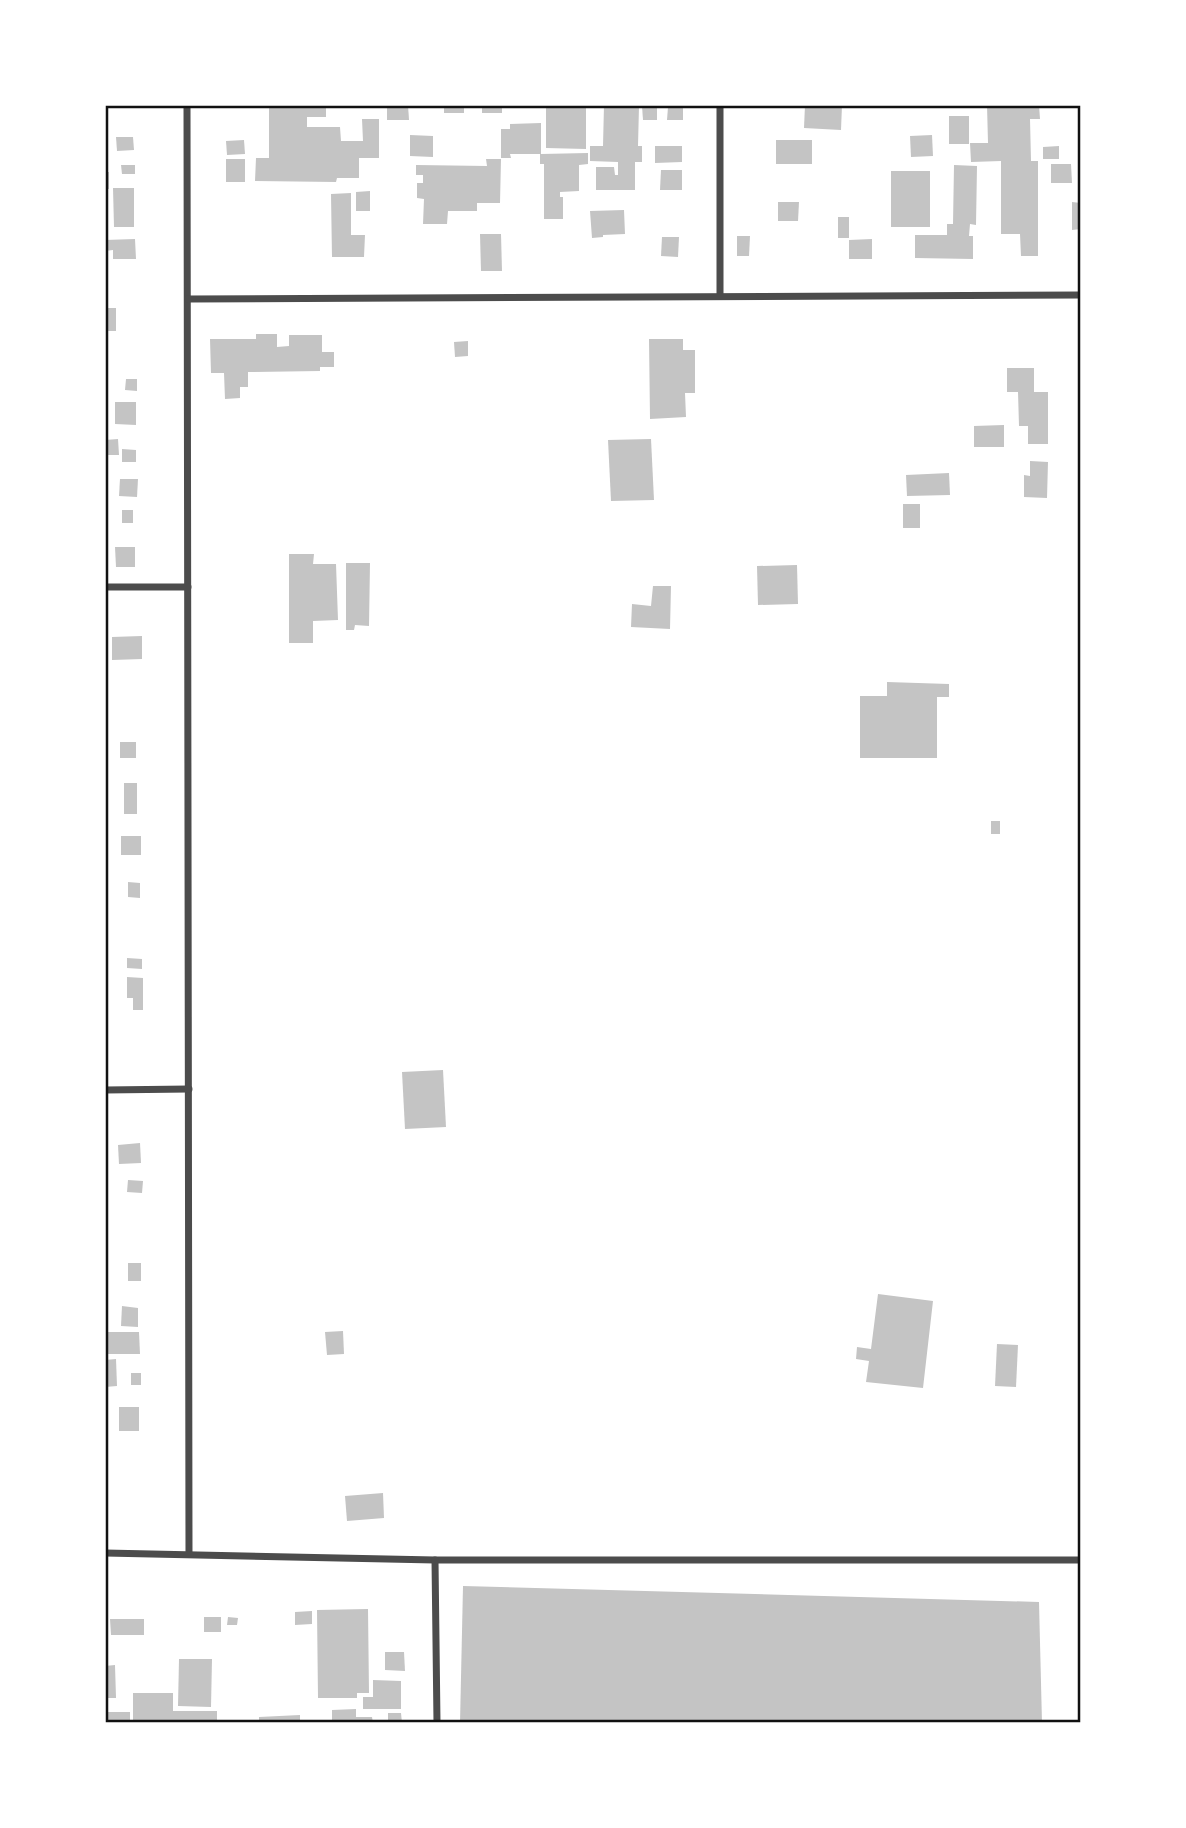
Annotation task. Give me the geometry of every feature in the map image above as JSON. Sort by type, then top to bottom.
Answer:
[{"type":"street","points":[[187,105],[189,1553]]},
{"type":"street","points":[[720,105],[720,296]]},
{"type":"street","points":[[188,299],[1081,295]]},
{"type":"street","points":[[105,587],[188,587]]},
{"type":"street","points":[[105,1090],[189,1088]]},
{"type":"street","points":[[105,1552],[435,1560],[1081,1560]]},
{"type":"street","points":[[435,1560],[437,1723]]},
{"type":"building","points":[[307,105],[326,105],[326,117],[307,117],[307,127],[340,127],[341,141],[363,141],[362,119],[379,119],[379,158],[359,158],[359,178],[337,178],[336,182],[255,181],[256,158],[269,158],[269,108],[307,108]]},
{"type":"building","points":[[387,105],[408,105],[409,120],[387,120]]},
{"type":"building","points":[[444,105],[464,105],[464,113],[444,113]]},
{"type":"building","points":[[482,105],[502,105],[502,113],[482,113]]},
{"type":"building","points":[[546,105],[586,106],[586,149],[546,148]]},
{"type":"building","points":[[604,105],[639,106],[638,146],[642,146],[642,162],[635,162],[635,190],[596,190],[596,167],[614,167],[615,175],[618,175],[618,162],[590,161],[590,146],[603,146]]},
{"type":"building","points":[[805,105],[842,105],[841,130],[804,128]]},
{"type":"building","points":[[987,105],[1039,105],[1040,119],[1030,119],[1031,161],[1038,161],[1038,256],[1021,256],[1020,234],[1001,234],[1001,161],[971,162],[970,143],[988,143]]},
{"type":"building","points":[[642,106],[657,106],[657,120],[643,120]]},
{"type":"building","points":[[683,106],[683,120],[667,120],[668,107]]},
{"type":"building","points":[[949,116],[969,116],[969,144],[949,144]]},
{"type":"building","points":[[541,123],[541,154],[588,153],[588,164],[579,165],[579,191],[560,192],[560,197],[563,197],[563,219],[544,219],[544,164],[540,164],[540,154],[510,154],[511,158],[501,158],[501,129],[510,129],[510,124]]},
{"type":"building","points":[[410,135],[433,136],[433,157],[410,156]]},
{"type":"building","points":[[932,135],[933,156],[911,157],[910,136]]},
{"type":"building","points":[[116,137],[133,137],[134,150],[117,151]]},
{"type":"building","points":[[244,140],[245,154],[227,155],[226,141]]},
{"type":"building","points":[[776,140],[812,140],[812,164],[776,164]]},
{"type":"building","points":[[655,146],[682,146],[682,162],[655,163]]},
{"type":"building","points":[[1059,146],[1059,159],[1043,159],[1043,147]]},
{"type":"building","points":[[226,159],[245,159],[245,182],[226,182]]},
{"type":"building","points":[[486,159],[501,159],[500,203],[477,203],[477,211],[448,211],[447,224],[423,224],[424,199],[417,198],[417,183],[423,183],[423,175],[416,175],[416,165],[487,166]]},
{"type":"building","points":[[1051,164],[1071,164],[1072,183],[1051,183]]},
{"type":"building","points":[[121,165],[135,165],[135,174],[122,174]]},
{"type":"building","points":[[954,165],[977,166],[976,225],[970,224],[969,236],[973,236],[973,259],[915,258],[915,235],[947,235],[947,224],[953,224]]},
{"type":"building","points":[[661,170],[682,170],[682,190],[660,190]]},
{"type":"building","points":[[891,171],[930,171],[930,227],[891,227]]},
{"type":"building","points":[[105,172],[109,172],[109,189],[105,189]]},
{"type":"building","points":[[113,188],[134,188],[134,227],[114,227]]},
{"type":"building","points":[[370,191],[370,211],[356,211],[356,192]]},
{"type":"building","points":[[351,193],[351,235],[365,235],[364,257],[332,257],[331,194]]},
{"type":"building","points":[[778,202],[799,202],[798,221],[778,221]]},
{"type":"building","points":[[1072,202],[1081,203],[1081,229],[1072,230]]},
{"type":"building","points":[[624,210],[625,234],[592,238],[590,211]]},
{"type":"building","points":[[838,217],[849,217],[849,238],[838,238]]},
{"type":"building","points":[[480,234],[501,234],[502,271],[481,271]]},
{"type":"building","points":[[737,236],[750,236],[749,256],[737,256]]},
{"type":"building","points":[[662,237],[679,237],[678,257],[661,256]]},
{"type":"building","points":[[135,239],[136,259],[113,259],[113,250],[105,251],[105,240]]},
{"type":"building","points":[[872,239],[872,259],[849,259],[849,240]]},
{"type":"building","points":[[105,308],[116,308],[116,331],[105,331]]},
{"type":"building","points":[[256,334],[277,334],[277,347],[289,346],[289,335],[322,335],[322,352],[334,352],[334,367],[320,367],[320,371],[248,372],[248,387],[240,387],[240,398],[225,399],[224,373],[211,373],[210,339],[256,339]]},
{"type":"building","points":[[649,339],[683,339],[683,350],[695,350],[695,393],[685,393],[686,417],[650,419]]},
{"type":"building","points":[[468,341],[468,356],[455,357],[454,342]]},
{"type":"building","points":[[1007,368],[1034,368],[1034,392],[1048,392],[1048,444],[1028,444],[1028,426],[1019,426],[1018,392],[1007,392]]},
{"type":"building","points":[[126,379],[137,379],[137,391],[125,390]]},
{"type":"building","points":[[115,402],[136,402],[136,425],[115,424]]},
{"type":"building","points":[[1004,425],[1004,447],[974,447],[974,426]]},
{"type":"building","points":[[118,439],[119,455],[105,455],[105,440]]},
{"type":"building","points":[[651,439],[654,500],[611,501],[608,440]]},
{"type":"building","points":[[122,449],[136,450],[136,462],[122,462]]},
{"type":"building","points":[[1030,461],[1048,462],[1047,498],[1024,497],[1024,475],[1030,476]]},
{"type":"building","points":[[949,473],[950,495],[907,496],[906,475]]},
{"type":"building","points":[[120,479],[138,479],[137,497],[119,496]]},
{"type":"building","points":[[903,504],[920,504],[920,528],[903,528]]},
{"type":"building","points":[[122,510],[133,510],[133,523],[122,523]]},
{"type":"building","points":[[115,547],[135,547],[135,567],[116,567]]},
{"type":"building","points":[[289,554],[314,554],[313,564],[336,564],[338,620],[313,621],[313,643],[289,643]]},
{"type":"building","points":[[346,563],[370,563],[369,626],[355,625],[354,630],[346,630]]},
{"type":"building","points":[[797,565],[798,604],[758,605],[757,566]]},
{"type":"building","points":[[653,586],[671,586],[670,629],[631,627],[632,604],[651,606]]},
{"type":"building","points":[[142,636],[142,659],[112,660],[112,637]]},
{"type":"building","points":[[887,682],[949,684],[949,697],[937,697],[937,758],[860,758],[860,696],[887,696]]},
{"type":"building","points":[[120,742],[136,742],[136,758],[120,758]]},
{"type":"building","points":[[124,783],[137,783],[137,814],[124,814]]},
{"type":"building","points":[[991,821],[1000,821],[1000,834],[991,834]]},
{"type":"building","points":[[121,836],[141,836],[141,855],[121,855]]},
{"type":"building","points":[[105,854],[108,854],[108,874],[105,874]]},
{"type":"building","points":[[128,882],[140,883],[140,898],[128,897]]},
{"type":"building","points":[[127,958],[142,959],[142,969],[127,968]]},
{"type":"building","points":[[127,977],[143,978],[143,1010],[133,1010],[133,998],[127,998]]},
{"type":"building","points":[[443,1070],[446,1127],[405,1129],[402,1072]]},
{"type":"building","points":[[140,1143],[141,1163],[119,1164],[118,1145]]},
{"type":"building","points":[[128,1180],[143,1181],[142,1193],[127,1192]]},
{"type":"building","points":[[128,1263],[141,1263],[141,1281],[128,1281]]},
{"type":"building","points":[[878,1294],[933,1301],[923,1388],[866,1382],[869,1361],[856,1359],[857,1347],[871,1349]]},
{"type":"building","points":[[122,1306],[138,1308],[138,1327],[121,1326]]},
{"type":"building","points":[[343,1331],[344,1354],[327,1355],[325,1332]]},
{"type":"building","points":[[105,1332],[139,1332],[140,1354],[105,1354]]},
{"type":"building","points":[[997,1344],[1018,1345],[1016,1387],[995,1386]]},
{"type":"building","points":[[116,1359],[117,1386],[105,1387],[105,1360]]},
{"type":"building","points":[[131,1373],[141,1373],[141,1385],[131,1385]]},
{"type":"building","points":[[119,1407],[139,1407],[139,1431],[119,1431]]},
{"type":"building","points":[[383,1493],[384,1518],[347,1521],[345,1496]]},
{"type":"building","points":[[463,1586],[1039,1602],[1042,1723],[460,1723]]},
{"type":"building","points":[[368,1609],[369,1693],[357,1693],[357,1698],[318,1698],[317,1610]]},
{"type":"building","points":[[312,1611],[312,1624],[295,1625],[295,1612]]},
{"type":"building","points":[[204,1617],[221,1617],[221,1632],[204,1632]]},
{"type":"building","points":[[228,1617],[238,1618],[237,1625],[227,1625]]},
{"type":"building","points":[[110,1619],[144,1619],[144,1635],[111,1635]]},
{"type":"building","points":[[385,1652],[404,1652],[405,1671],[385,1670]]},
{"type":"building","points":[[179,1659],[212,1659],[211,1707],[178,1706]]},
{"type":"building","points":[[115,1665],[116,1698],[105,1698],[105,1666]]},
{"type":"building","points":[[373,1680],[401,1681],[401,1709],[363,1709],[363,1697],[373,1697]]},
{"type":"building","points":[[133,1693],[173,1693],[173,1711],[217,1711],[217,1723],[133,1723]]},
{"type":"building","points":[[356,1709],[356,1717],[372,1717],[373,1723],[332,1723],[332,1710]]},
{"type":"building","points":[[105,1712],[130,1712],[130,1723],[105,1723]]},
{"type":"building","points":[[388,1713],[401,1713],[402,1723],[388,1723]]},
{"type":"building","points":[[300,1715],[300,1723],[259,1723],[259,1717]]}]
